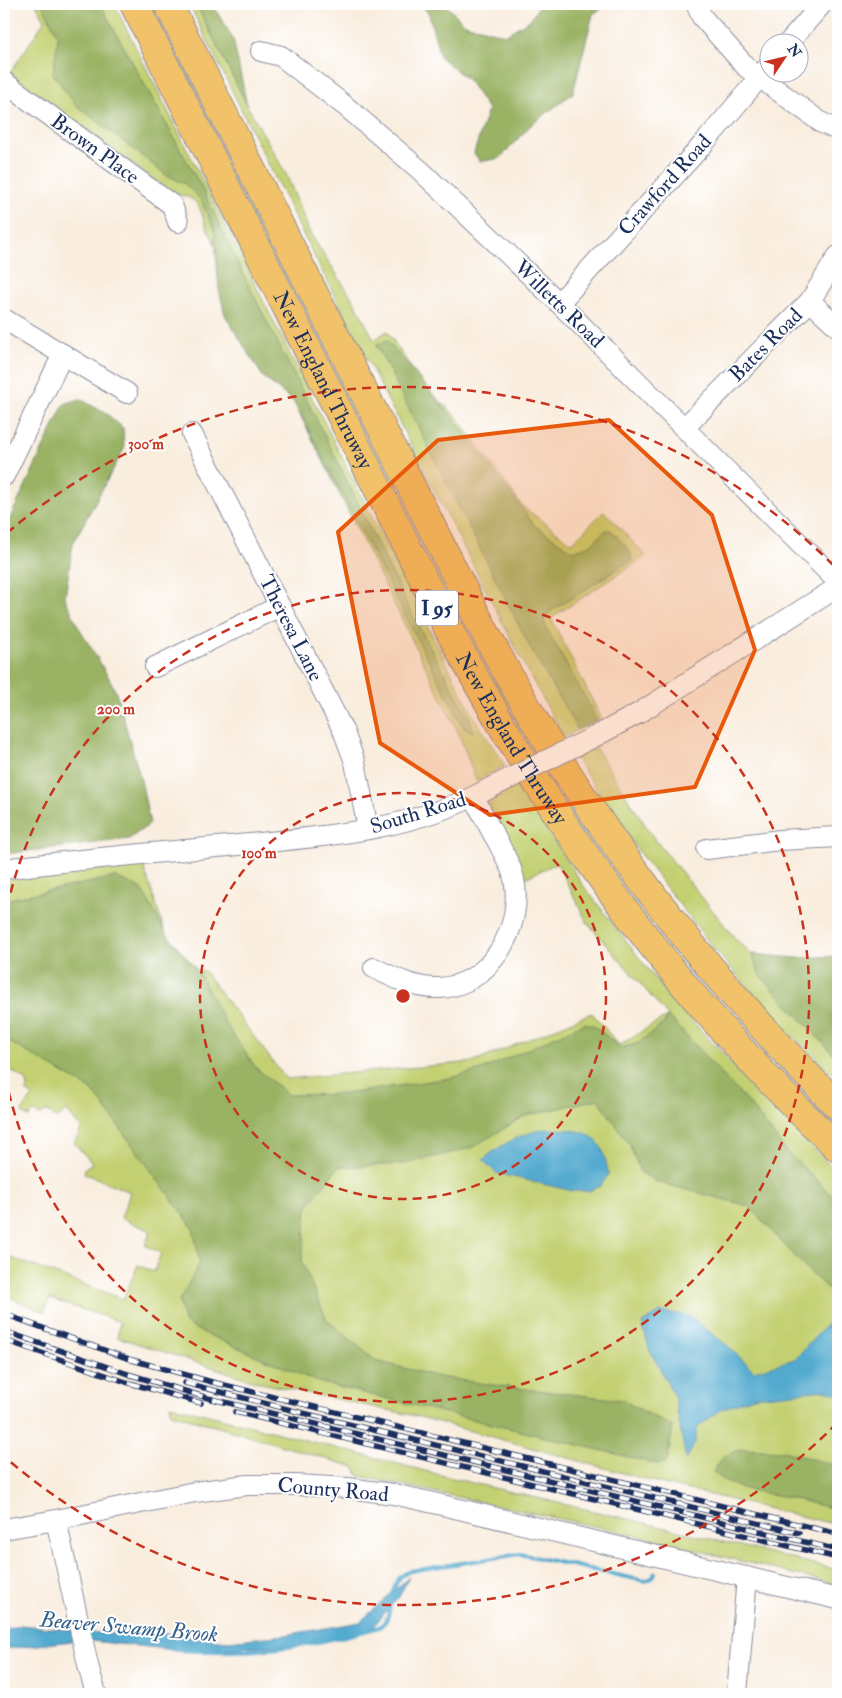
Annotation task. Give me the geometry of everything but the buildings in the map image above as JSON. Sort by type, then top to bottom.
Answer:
[{"type":"highway","name":"New England Thruway","points":[[134,4],[440,613],[472,675],[522,760],[576,842],[658,952],[751,1061],[838,1148]]},
{"type":"highway","name":"New England Thruway","points":[[168,4],[518,696],[597,820],[667,915],[748,1013],[838,1106]]},
{"type":"street","points":[[696,4],[702,17],[748,68],[760,70]]},
{"type":"street","points":[[798,32],[822,4]]},
{"type":"street","name":"Willetts Road","points":[[261,51],[280,56],[344,105],[420,170],[685,427],[838,582]]},
{"type":"street","name":"Crawford Road","points":[[559,303],[705,142],[760,76]]},
{"type":"street","name":"Brown Place","points":[[4,82],[172,205],[178,222]]},
{"type":"street","points":[[776,82],[822,123],[838,130]]},
{"type":"street","name":"Bates Road","points":[[685,427],[810,301],[838,256]]},
{"type":"street","points":[[810,301],[838,327]]},
{"type":"street","points":[[4,318],[127,393]]},
{"type":"street","points":[[4,476],[63,354]]},
{"type":"street","name":"Theresa Lane","points":[[192,434],[350,747],[355,762],[368,830]]},
{"type":"street","name":"South Road","points":[[4,869],[280,841],[368,830],[432,814],[482,792],[639,714],[838,587]]},
{"type":"street","points":[[155,667],[280,606]]},
{"type":"street","points":[[374,968],[400,980],[420,986],[440,988],[457,984],[472,977],[499,953],[507,940],[513,925],[516,909],[514,878],[482,792]]},
{"type":"street","points":[[707,849],[780,840],[838,837]]},
{"type":"street","name":"County Road","points":[[4,1530],[169,1496],[219,1488],[273,1484],[321,1485],[393,1494],[838,1599]]},
{"type":"street","points":[[56,1520],[96,1694]]},
{"type":"street","points":[[737,1694],[747,1577]]},
{"type":"highlighted area","points":[[609,420],[712,515],[755,650],[695,787],[490,815],[380,743],[338,532],[438,440]]},
{"type":"green space","points":[[36,4],[114,4],[474,717],[505,766],[476,781],[459,734],[204,222],[198,205],[191,198],[173,194],[10,73],[45,20]]},
{"type":"green space","points":[[42,4],[100,4],[204,192],[410,611],[471,721],[473,732],[463,727],[294,402],[263,377],[225,315],[219,290],[214,229],[201,200],[185,184],[165,174],[75,104],[53,74],[58,36]]},
{"type":"green space","points":[[189,4],[196,4],[247,105],[286,174],[310,233],[356,304],[374,340],[387,331],[422,384],[457,417],[523,507],[572,543],[604,511],[646,556],[551,618],[601,718],[564,737],[528,672],[398,420]]},
{"type":"green space","points":[[196,4],[212,4],[233,39],[247,105]]},
{"type":"green space","points":[[421,4],[445,4],[465,24],[505,35],[531,19],[540,4],[609,4],[593,14],[573,93],[531,125],[500,158],[480,162],[474,153],[488,109],[468,80],[440,57],[429,14]]},
{"type":"green space","points":[[387,341],[450,414],[535,526],[573,551],[590,545],[606,530],[611,530],[630,551],[632,560],[551,611],[544,618],[545,626],[591,708],[596,721],[578,730],[533,653],[376,344]]},
{"type":"green space","points":[[80,399],[107,414],[123,428],[124,449],[73,543],[65,598],[78,626],[116,692],[141,780],[150,824],[129,839],[4,854],[4,531],[64,404]]},
{"type":"green space","points":[[595,747],[653,837],[735,938],[838,1040],[838,1079],[780,1024],[715,950],[641,855],[575,757]]},
{"type":"green space","points":[[519,785],[582,884],[668,995],[790,1125],[838,1173],[838,1525],[655,1482],[420,1417],[261,1383],[117,1337],[120,1322],[50,1299],[44,1312],[4,1295],[4,1255],[123,1299],[138,1265],[154,1272],[161,1253],[145,1245],[151,1231],[121,1218],[130,1192],[84,1173],[85,1168],[92,1163],[74,1143],[81,1129],[67,1111],[58,1118],[48,1111],[40,1115],[34,1112],[29,1117],[23,1114],[22,1111],[33,1096],[26,1091],[28,1087],[26,1080],[4,1066],[4,877],[142,862],[179,974],[204,971],[286,1079],[474,1062],[592,1013],[619,1045],[668,1016],[587,922],[557,863],[525,878],[509,840],[490,807],[490,801]]},
{"type":"green space","points":[[115,877],[141,888],[166,933],[198,971],[225,1023],[256,1068],[288,1095],[345,1094],[450,1078],[482,1070],[585,1023],[593,1025],[621,1048],[639,1043],[664,1023],[668,1016],[752,1107],[786,1151],[838,1201],[838,1299],[803,1265],[749,1206],[657,1182],[640,1172],[630,1145],[598,1099],[525,1116],[471,1148],[404,1164],[338,1167],[307,1207],[302,1262],[327,1320],[376,1361],[439,1377],[622,1400],[673,1427],[667,1462],[657,1464],[318,1382],[197,1330],[184,1322],[179,1301],[200,1263],[193,1228],[92,1090],[4,1039],[4,900]]},
{"type":"green space","points":[[752,954],[796,958],[838,956],[838,1059],[759,974]]},
{"type":"green space","points":[[170,1405],[464,1481],[838,1570],[838,1585],[626,1533],[359,1476],[354,1467],[171,1413]]},
{"type":"green space","points":[[740,1449],[783,1451],[838,1466],[838,1510],[745,1489],[730,1483],[713,1472],[723,1457]]},
{"type":"water","points":[[545,1129],[575,1130],[588,1135],[599,1144],[603,1151],[609,1174],[600,1186],[589,1191],[573,1191],[496,1173],[483,1160],[512,1140]]},
{"type":"water","points":[[661,1312],[688,1315],[729,1347],[754,1371],[795,1359],[831,1320],[838,1317],[838,1394],[825,1390],[753,1397],[722,1409],[697,1428],[695,1443],[686,1460],[674,1395],[649,1349],[642,1323]]},
{"type":"water","points":[[409,1577],[399,1597],[370,1630],[314,1644],[185,1651],[81,1640],[4,1649],[4,1630],[21,1625],[110,1634],[168,1634],[228,1641],[285,1635],[360,1622]]},
{"type":"waterway","name":"Beaver Swamp Brook","points":[[392,1595],[398,1580],[402,1575],[410,1571],[520,1554],[645,1581],[652,1578],[655,1573]]},
{"type":"waterway","name":"Beaver Swamp Brook","points":[[171,1649],[197,1651],[276,1649],[338,1638],[379,1627],[388,1617],[390,1604]]},
{"type":"railway","points":[[4,1314],[132,1360],[212,1382],[838,1534]]},
{"type":"railway","points":[[4,1331],[128,1374],[208,1398],[838,1550]]},
{"type":"railway","points":[[4,1340],[126,1382],[201,1403]]},
{"type":"railway","points":[[185,1383],[799,1533]]},
{"type":"railway","points":[[235,1412],[838,1558]]}]
